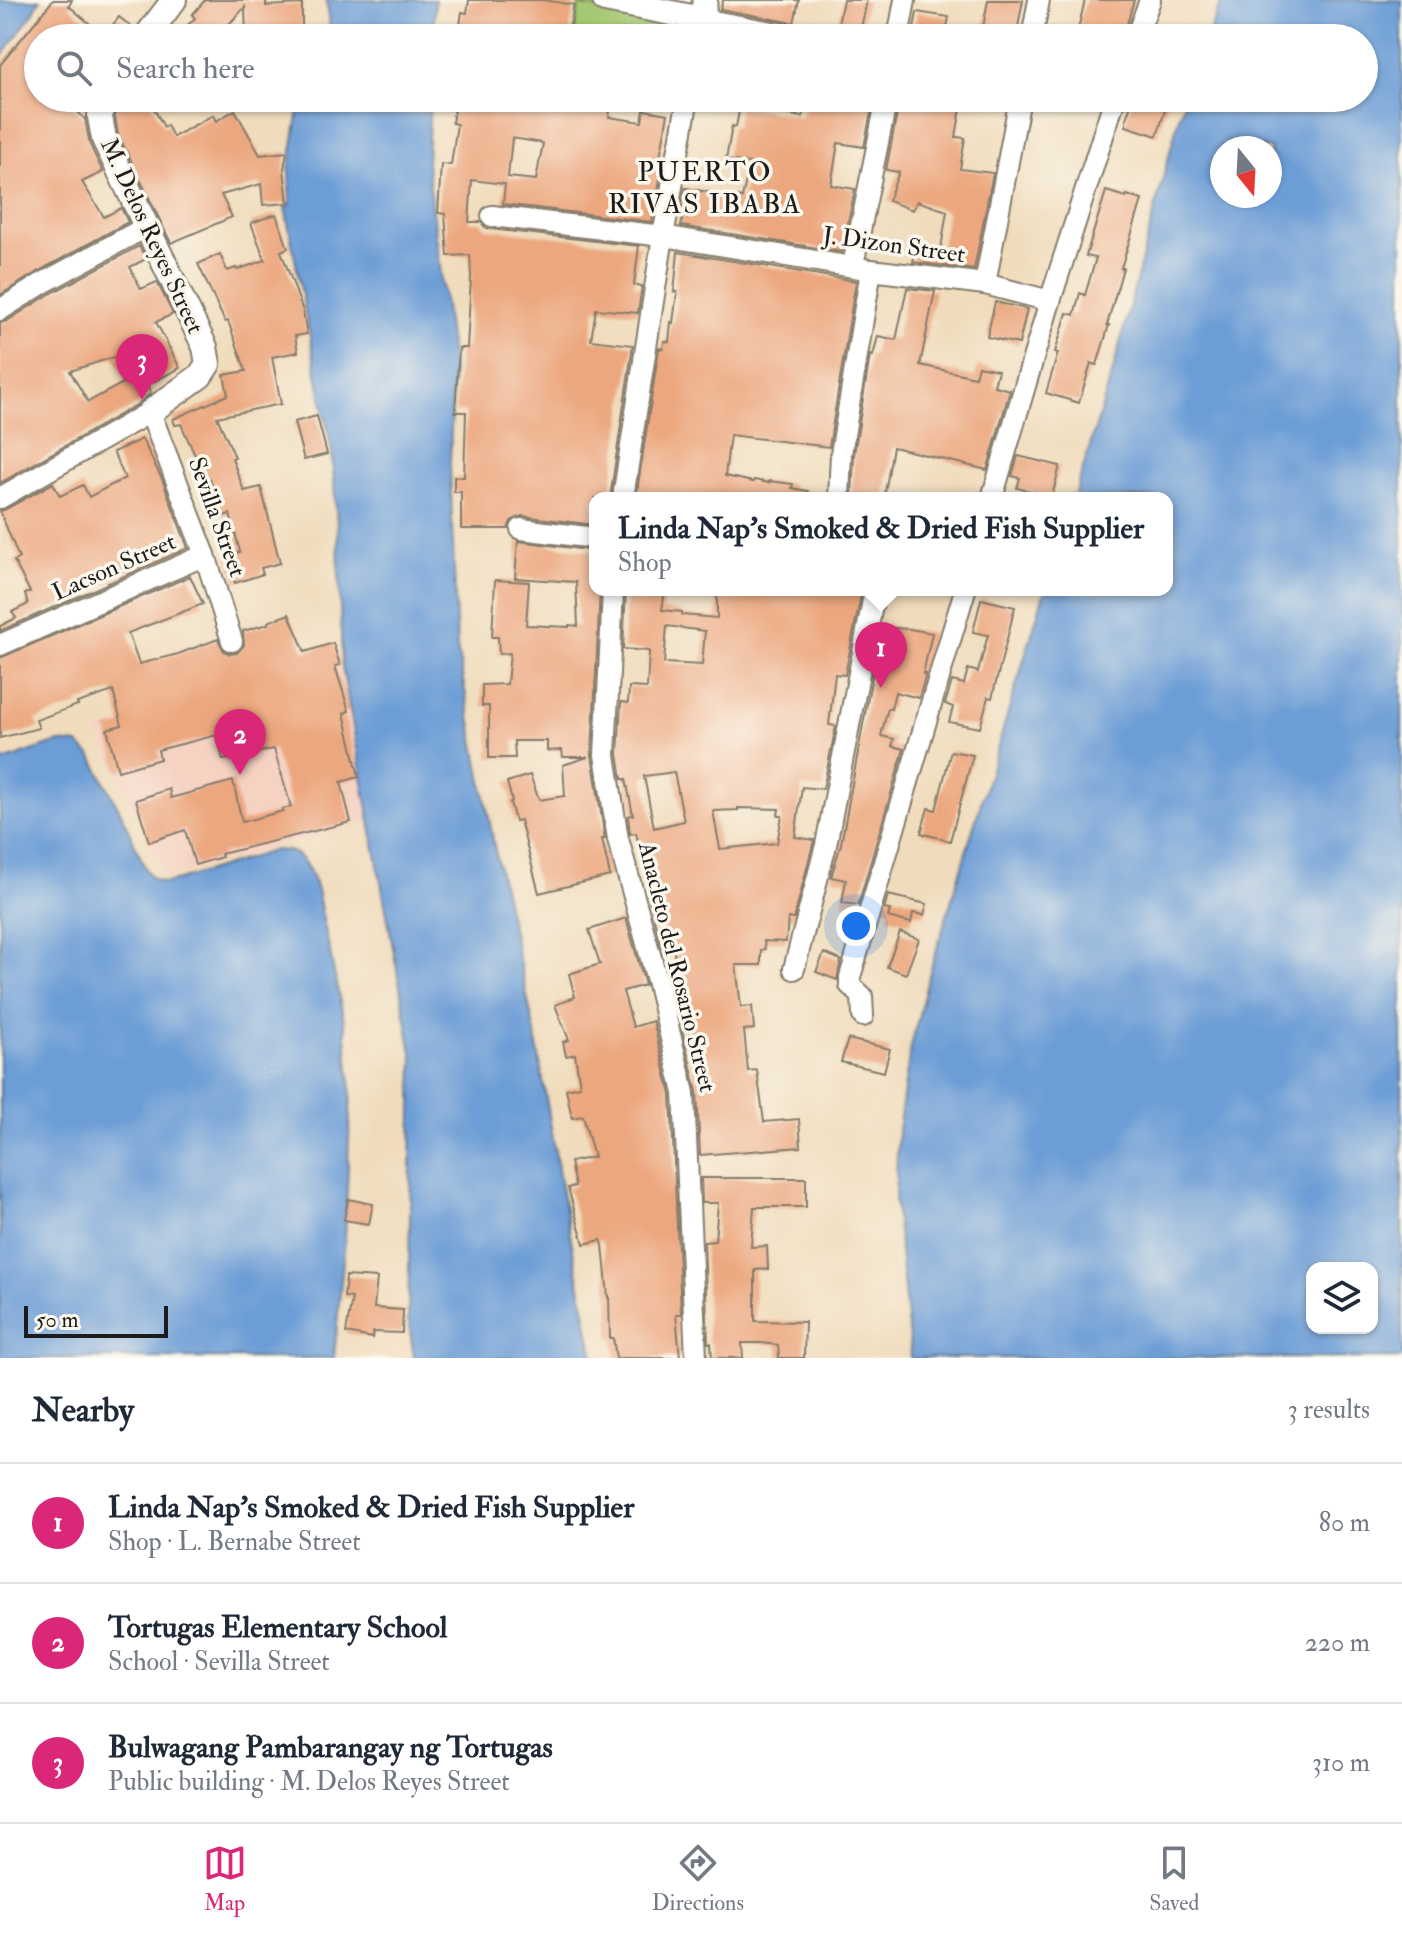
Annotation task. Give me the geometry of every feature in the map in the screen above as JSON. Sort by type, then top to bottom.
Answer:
[{"type":"street","points":[[156,24],[174,0]]},
{"type":"street","points":[[605,0],[729,24]]},
{"type":"street","points":[[901,24],[905,0]]},
{"type":"street","points":[[1035,24],[1039,0]]},
{"type":"street","points":[[1141,24],[1150,0]]},
{"type":"street","name":"M. Delos Reyes Street","points":[[0,498],[150,412],[200,376],[208,364],[205,347],[104,139],[100,112]]},
{"type":"street","points":[[624,492],[685,112]]},
{"type":"street","points":[[839,492],[862,268],[885,112]]},
{"type":"street","points":[[985,284],[1017,112]]},
{"type":"street","points":[[994,492],[1111,112]]},
{"type":"street","name":"J. Dizon Street","points":[[492,216],[663,236],[985,284],[1050,301]]},
{"type":"street","points":[[0,310],[146,227]]},
{"type":"street","name":"Sevilla Street","points":[[150,412],[205,555],[232,641]]},
{"type":"street","points":[[521,529],[589,537]]},
{"type":"street","name":"Lacson Street","points":[[0,645],[205,555]]},
{"type":"street","name":"Anacleto del Rosario Street","points":[[613,596],[605,755],[618,839],[684,1093],[696,1358]]},
{"type":"street","points":[[794,969],[826,845],[874,596]]},
{"type":"street","points":[[863,1016],[864,1001],[850,985],[850,977],[963,596]]},
{"type":"shaded area","points":[[342,667],[370,820],[167,878],[97,730]]},
{"type":"green space","points":[[579,5],[697,24],[576,24]]},
{"type":"water","points":[[0,0],[40,0],[34,12],[0,59]]},
{"type":"water","points":[[326,0],[435,0],[434,24],[329,24]]},
{"type":"water","points":[[1224,0],[1402,0],[1402,1358],[911,1358],[895,1202],[898,1130],[910,1050],[929,975],[1043,596],[1173,596],[1173,492],[1076,492],[1112,374],[1179,117],[1181,112],[1378,112],[1378,24],[1212,24]]},
{"type":"water","points":[[299,112],[429,112],[427,164],[453,369],[450,464],[457,648],[495,850],[535,1033],[594,1358],[414,1358],[408,1317],[413,1058],[342,667],[332,452],[285,207],[290,205],[289,169]]},
{"type":"water","points":[[58,742],[78,744],[92,757],[153,879],[165,883],[179,880],[275,850],[294,853],[313,879],[345,1026],[351,1090],[345,1240],[334,1358],[0,1358],[0,762]]},
{"type":"building","points":[[53,0],[72,0],[69,6],[90,24],[33,24]]},
{"type":"building","points":[[205,0],[266,0],[266,6],[302,4],[302,24],[246,24],[245,7],[229,24],[189,24],[195,18],[192,15]]},
{"type":"building","points":[[469,0],[543,0],[574,5],[571,24],[460,24],[462,12],[467,13]]},
{"type":"building","points":[[723,0],[799,0],[794,23],[720,9]]},
{"type":"building","points":[[843,0],[867,0],[862,24],[838,24]]},
{"type":"building","points":[[988,0],[1023,0],[1019,24],[984,24]]},
{"type":"building","points":[[1085,0],[1134,0],[1127,24],[1079,24]]},
{"type":"building","points":[[917,12],[949,17],[948,24],[915,24]]},
{"type":"building","points":[[119,17],[128,24],[113,24]]},
{"type":"building","points":[[24,36],[24,112],[78,112],[85,119],[90,145],[103,172],[82,182],[104,217],[121,208],[128,222],[0,295],[0,65]]},
{"type":"building","points":[[115,112],[156,112],[173,137],[213,115],[216,121],[236,112],[260,155],[287,152],[284,169],[288,203],[263,205],[261,184],[221,195],[232,217],[171,243],[118,134]]},
{"type":"building","points":[[454,112],[610,112],[609,117],[642,122],[644,112],[668,114],[652,222],[503,204],[505,184],[472,180],[469,222],[481,222],[490,229],[639,246],[634,285],[642,286],[638,313],[596,309],[591,340],[633,345],[611,492],[589,492],[589,524],[522,516],[511,521],[508,529],[461,529],[461,492],[454,492],[454,477],[464,477],[466,412],[455,412],[459,348],[467,348],[470,255],[448,256],[445,214],[438,213],[441,164],[451,165],[457,124],[452,123]],"holes":[[[512,138],[543,143],[536,180],[508,177]]]},
{"type":"building","points":[[739,112],[774,112],[802,117],[803,112],[871,112],[864,147],[838,143],[831,185],[855,189],[842,252],[681,226],[685,188],[742,198],[750,163],[726,160],[732,126],[736,127]]},
{"type":"building","points":[[897,112],[960,112],[956,137],[965,138],[960,169],[993,173],[974,270],[913,262],[915,253],[940,255],[947,211],[917,201],[913,210],[888,201],[899,172],[886,170]]},
{"type":"building","points":[[1128,112],[1165,112],[1157,136],[1126,126]]},
{"type":"building","points":[[1106,191],[1142,200],[1097,365],[1091,363],[1079,403],[1046,393],[1067,313],[1074,315],[1080,293],[1085,295],[1096,258],[1086,256]]},
{"type":"building","points":[[276,214],[288,248],[281,251],[303,311],[307,334],[295,336],[298,352],[272,357],[281,404],[217,417],[235,457],[232,458],[244,491],[261,487],[280,563],[261,568],[263,574],[235,583],[227,556],[240,552],[230,514],[223,516],[210,479],[206,480],[181,424],[175,425],[173,419],[228,395],[224,375],[246,371],[228,321],[225,322],[198,264],[220,254],[227,271],[265,260],[251,223]]},
{"type":"building","points":[[139,246],[146,259],[130,267],[141,289],[157,282],[173,314],[156,322],[180,368],[147,385],[151,393],[138,404],[0,483],[0,323]],"holes":[[[114,357],[127,381],[88,402],[70,371]]]},
{"type":"building","points":[[678,252],[856,281],[829,447],[730,435],[725,476],[753,482],[793,484],[792,488],[808,492],[637,492],[659,348],[663,349],[664,341],[669,342],[673,323],[677,292],[674,292]]},
{"type":"building","points":[[907,288],[935,291],[920,365],[975,377],[978,366],[998,370],[994,386],[1010,390],[987,470],[893,447],[885,492],[852,492],[854,455],[870,355],[873,356],[878,336],[896,340]]},
{"type":"building","points":[[995,302],[1027,309],[1019,344],[987,337]]},
{"type":"building","points":[[317,416],[327,454],[304,460],[294,422]]},
{"type":"building","points":[[142,439],[162,479],[188,548],[0,631],[0,626],[16,618],[12,612],[28,604],[25,594],[30,592],[14,561],[19,558],[0,511],[53,483],[60,496],[83,485],[89,497],[125,478],[113,452]]},
{"type":"building","points":[[1018,456],[1060,466],[1053,492],[1017,488],[1020,478],[1012,476]]},
{"type":"building","points":[[518,541],[589,550],[589,596],[600,596],[592,755],[605,839],[602,839],[610,876],[539,893],[520,820],[515,821],[507,782],[530,775],[539,800],[565,796],[563,765],[588,757],[563,757],[562,750],[547,751],[547,741],[514,741],[515,758],[489,758],[489,706],[482,706],[482,685],[507,684],[510,653],[499,654],[498,637],[492,637],[495,580],[529,582],[526,625],[569,627],[578,626],[576,582],[515,578]]},
{"type":"building","points":[[190,576],[203,604],[128,633],[139,664],[218,639],[224,651],[237,653],[244,645],[243,631],[289,614],[305,652],[333,643],[340,665],[335,666],[349,711],[344,713],[359,777],[341,782],[351,822],[221,854],[222,857],[195,865],[185,830],[149,842],[136,800],[169,789],[171,798],[233,781],[242,822],[283,811],[291,807],[274,749],[223,760],[217,735],[158,750],[160,759],[118,771],[107,729],[122,725],[113,691],[36,720],[39,728],[0,738],[0,658]]},
{"type":"building","points":[[626,596],[664,596],[662,610],[717,618],[717,596],[861,596],[845,675],[835,674],[829,725],[836,726],[823,789],[802,787],[795,837],[814,840],[794,919],[788,918],[786,942],[764,941],[761,965],[736,965],[741,1007],[752,1006],[754,1029],[744,1030],[748,1071],[757,1070],[764,1122],[799,1119],[801,1147],[700,1155],[697,1092],[678,1013],[681,1013],[676,995],[674,951],[663,954],[648,895],[652,894],[646,857],[642,858],[636,833],[630,834],[628,816],[633,815],[618,754],[621,702],[628,703],[629,687],[647,688],[649,651],[623,649]],"holes":[[[667,626],[705,631],[702,665],[664,663]],[[674,772],[684,821],[654,828],[644,776]],[[779,809],[778,816],[782,816],[777,843],[720,849],[713,811]]]},
{"type":"building","points":[[981,599],[1015,607],[992,698],[988,697],[980,728],[949,722],[953,707],[945,704],[952,681],[964,684],[968,669],[978,672],[988,635],[973,632]]},
{"type":"building","points":[[881,627],[932,633],[919,698],[895,692],[891,709],[888,708],[881,736],[894,739],[892,746],[904,749],[858,905],[842,903],[846,880],[831,877],[841,844]]},
{"type":"building","points":[[951,751],[973,755],[950,841],[921,833],[928,808],[936,810]]},
{"type":"building","points":[[888,895],[927,904],[924,915],[913,913],[911,923],[888,917],[890,910],[884,909]]},
{"type":"building","points":[[626,918],[645,985],[623,991],[633,1027],[653,1021],[671,1095],[681,1314],[676,1314],[680,1358],[616,1358],[613,1338],[610,1338],[603,1245],[601,1240],[584,1244],[568,1188],[575,1186],[570,1162],[594,1157],[583,1116],[572,1118],[566,1089],[580,1086],[575,1054],[566,1056],[563,1042],[569,1040],[555,1005],[575,997],[569,974],[600,964],[589,930]]},
{"type":"building","points":[[900,932],[919,939],[906,974],[887,967]]},
{"type":"building","points":[[824,953],[841,960],[837,980],[816,972]]},
{"type":"building","points":[[848,1039],[890,1049],[884,1072],[841,1062]]},
{"type":"building","points":[[701,1178],[806,1178],[806,1207],[754,1207],[751,1247],[767,1246],[768,1269],[755,1270],[755,1321],[805,1322],[804,1358],[779,1358],[778,1345],[742,1343],[743,1358],[712,1358],[711,1343],[708,1343],[704,1242],[715,1241],[718,1203],[702,1203]]},
{"type":"building","points":[[348,1199],[373,1204],[369,1224],[344,1220]]},
{"type":"building","points":[[346,1276],[377,1278],[374,1308],[403,1310],[402,1333],[373,1332],[372,1338],[346,1333],[352,1298],[344,1297]]},
{"type":"place","name":"Bulwagang Pambarangay ng Tortugas","points":[[142,400]]},
{"type":"place","name":"Linda Nap's Smoked & Dried Fish Supplier","points":[[881,688]]},
{"type":"place","name":"Tortugas Elementary School","points":[[240,775]]},
{"type":"district","name":"PUERTO RIVAS IBABA","points":[[705,188]]}]
